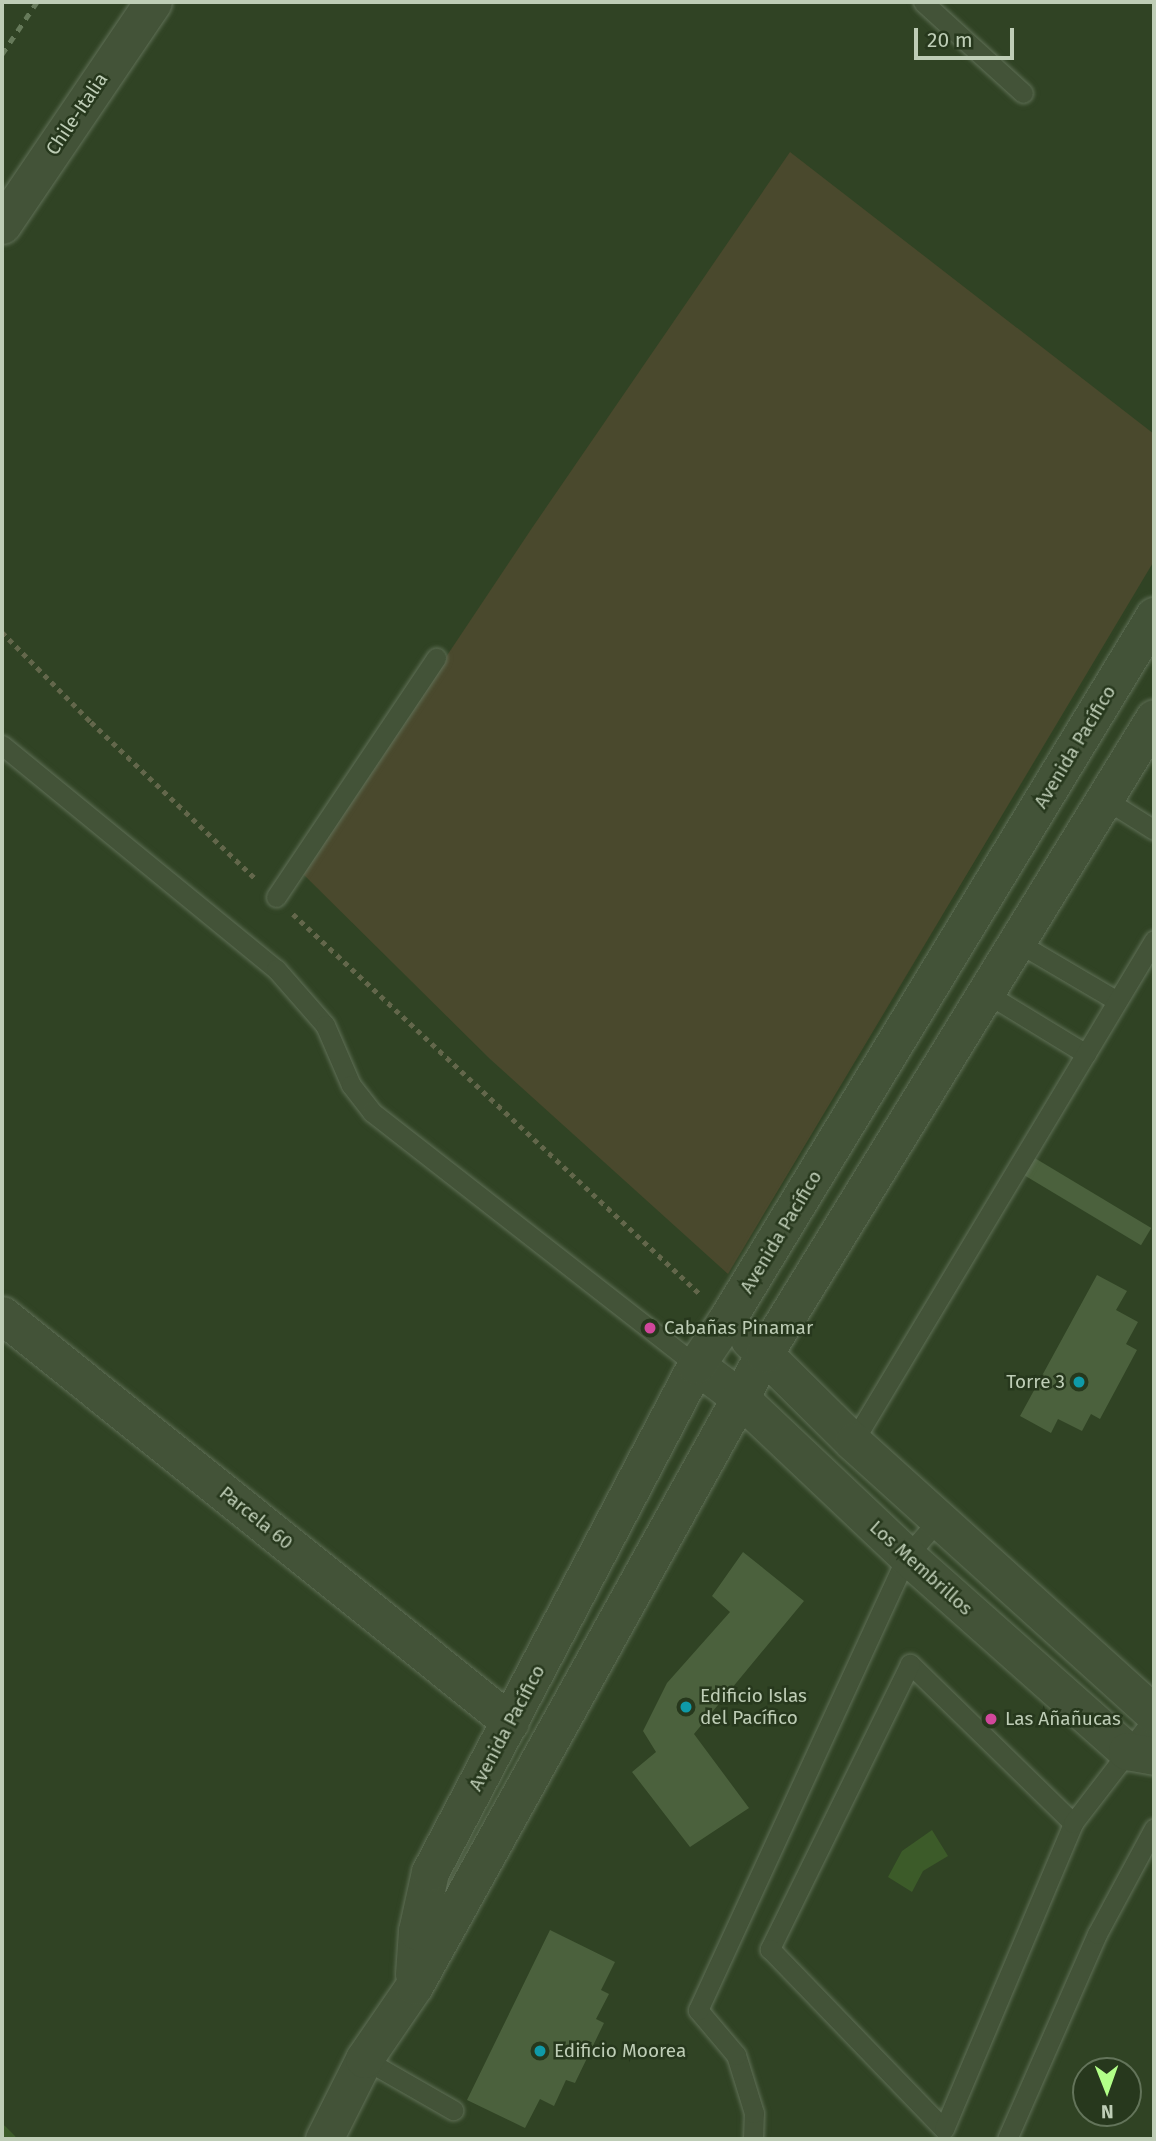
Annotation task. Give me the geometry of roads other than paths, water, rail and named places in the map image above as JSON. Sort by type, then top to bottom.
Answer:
[{"type":"street","name":"Chile-Italia","points":[[2,225],[153,2]]},
{"type":"street","name":"Avenida Pacífico","points":[[414,1986],[417,1931],[430,1872],[696,1365],[727,1319],[1154,616]]},
{"type":"street","points":[[324,2139],[364,2059],[414,1986],[764,1354],[1154,719]]},
{"type":"street","name":"Parcela 60","points":[[2,1315],[510,1722]]},
{"type":"street","points":[[727,1319],[853,1442],[1154,1716]]},
{"type":"street","name":"Los Membrillos","points":[[696,1365],[740,1398],[907,1556],[1140,1753]]},
{"type":"lane","points":[[923,2],[1023,93]]},
{"type":"lane","points":[[276,897],[436,658]]},
{"type":"lane","points":[[2,745],[276,969],[325,1025],[351,1085],[372,1112],[696,1365]]},
{"type":"lane","points":[[1105,799],[1154,830]]},
{"type":"lane","points":[[853,1442],[1154,940]]},
{"type":"lane","points":[[1017,942],[1117,1002]]},
{"type":"lane","points":[[986,993],[1086,1054]]},
{"type":"lane","points":[[753,2139],[754,2113],[736,2055],[698,2010],[907,1556],[939,1519]]},
{"type":"lane","points":[[1073,1822],[910,1664],[770,1950],[944,2129],[1073,1822],[1140,1753],[1154,1716]]},
{"type":"lane","points":[[1007,2139],[1097,1934],[1154,1828]]},
{"type":"lane","points":[[364,2059],[453,2110]]},
{"type":"waterway","points":[[2,2130],[11,2139]]},
{"type":"railway","points":[[2,54],[37,2]]},
{"type":"place","name":"Cabañas Pinamar","points":[[650,1328]]},
{"type":"place","name":"Torre 3","points":[[1079,1382]]},
{"type":"place","name":"Edificio Islas del Pacífico","points":[[686,1707]]},
{"type":"place","name":"Las Añañucas","points":[[991,1719]]},
{"type":"place","name":"Edificio Moorea","points":[[540,2051]]}]
